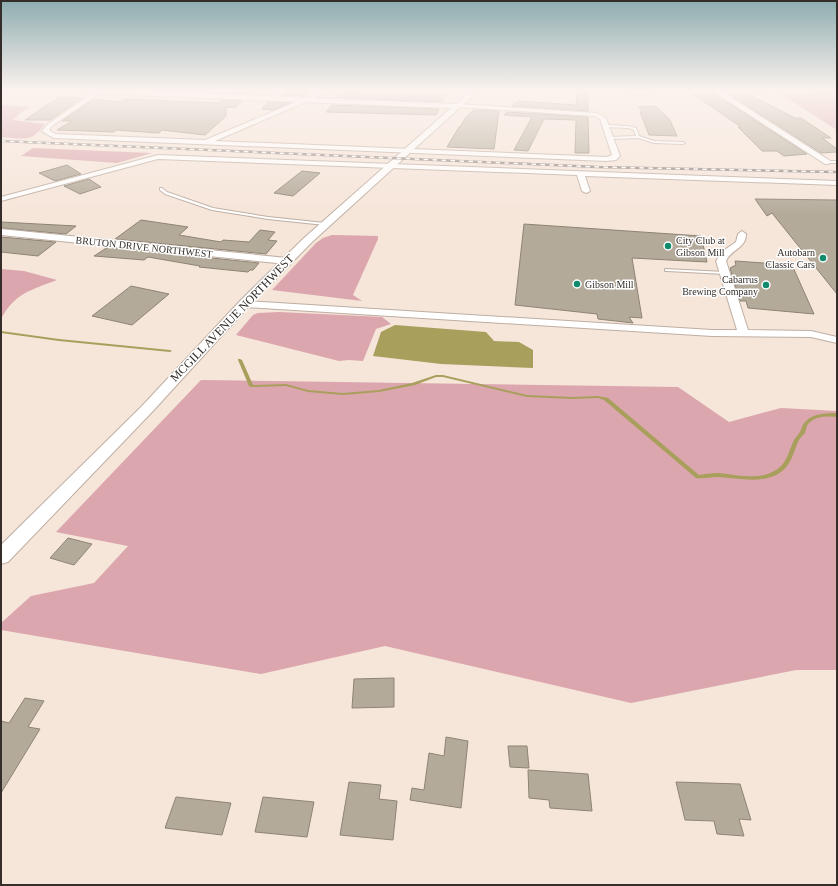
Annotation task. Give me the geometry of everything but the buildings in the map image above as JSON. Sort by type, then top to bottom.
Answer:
[{"type":"street","points":[[46,132],[54,136],[613,158],[616,156],[608,132]]},
{"type":"street","points":[[204,142],[228,132]]},
{"type":"street","name":"MCGILL AVENUE NORTHWEST","points":[[1,557],[147,409],[244,304],[287,261],[325,224],[430,132]]},
{"type":"street","points":[[781,132],[828,162]]},
{"type":"street","points":[[1,199],[158,157],[837,183]]},
{"type":"street","points":[[580,173],[586,191]]},
{"type":"street","name":"BRUTON DRIVE NORTHWEST","points":[[1,232],[287,261]]},
{"type":"street","points":[[742,234],[739,245],[724,254],[722,261],[744,334]]},
{"type":"street","points":[[244,304],[712,334],[811,334],[837,340]]},
{"type":"lane","points":[[636,132],[638,137]]},
{"type":"lane","points":[[610,138],[638,137],[654,142],[683,143]]},
{"type":"lane","points":[[828,162],[837,162]]},
{"type":"lane","points":[[161,189],[166,193],[212,209],[268,218],[325,224]]},
{"type":"lane","points":[[667,270],[725,273]]},
{"type":"shaded area","points":[[1,132],[38,132],[30,137],[20,139],[1,137]]},
{"type":"shaded area","points":[[33,148],[152,153],[117,163],[21,156]]},
{"type":"shaded area","points":[[332,235],[378,236],[353,295],[362,301],[272,290],[316,243],[323,238]]},
{"type":"shaded area","points":[[1,269],[24,271],[57,280],[32,290],[18,298],[6,310],[1,319]]},
{"type":"shaded area","points":[[279,312],[382,317],[391,324],[376,329],[363,361],[339,361],[236,335],[253,315],[258,313]]},
{"type":"shaded area","points":[[395,325],[486,332],[494,341],[519,342],[533,350],[533,368],[441,364],[373,356],[381,332]]},
{"type":"shaded area","points":[[201,380],[678,387],[729,422],[781,408],[837,411],[837,670],[796,670],[631,703],[385,646],[261,674],[1,630],[1,623],[31,596],[94,583],[128,546],[56,532]]},
{"type":"waterway","points":[[1,332],[59,340],[170,351]]},
{"type":"waterway","points":[[240,360],[251,386],[286,385],[308,391],[343,394],[379,391],[413,384],[436,376],[443,376],[527,396],[572,398],[598,397],[606,399],[698,477],[707,475],[749,478],[769,476],[779,471],[787,462],[806,423],[815,417],[837,415]]},
{"type":"railway","points":[[1,141],[598,167],[837,172]]},
{"type":"place","name":"City Club at Gibson Mill","points":[[668,246]]},
{"type":"place","name":"Autobarn Classic Cars","points":[[823,258]]},
{"type":"place","name":"Gibson Mill","points":[[577,284]]},
{"type":"place","name":"Cabarrus Brewing Company","points":[[766,285]]}]
